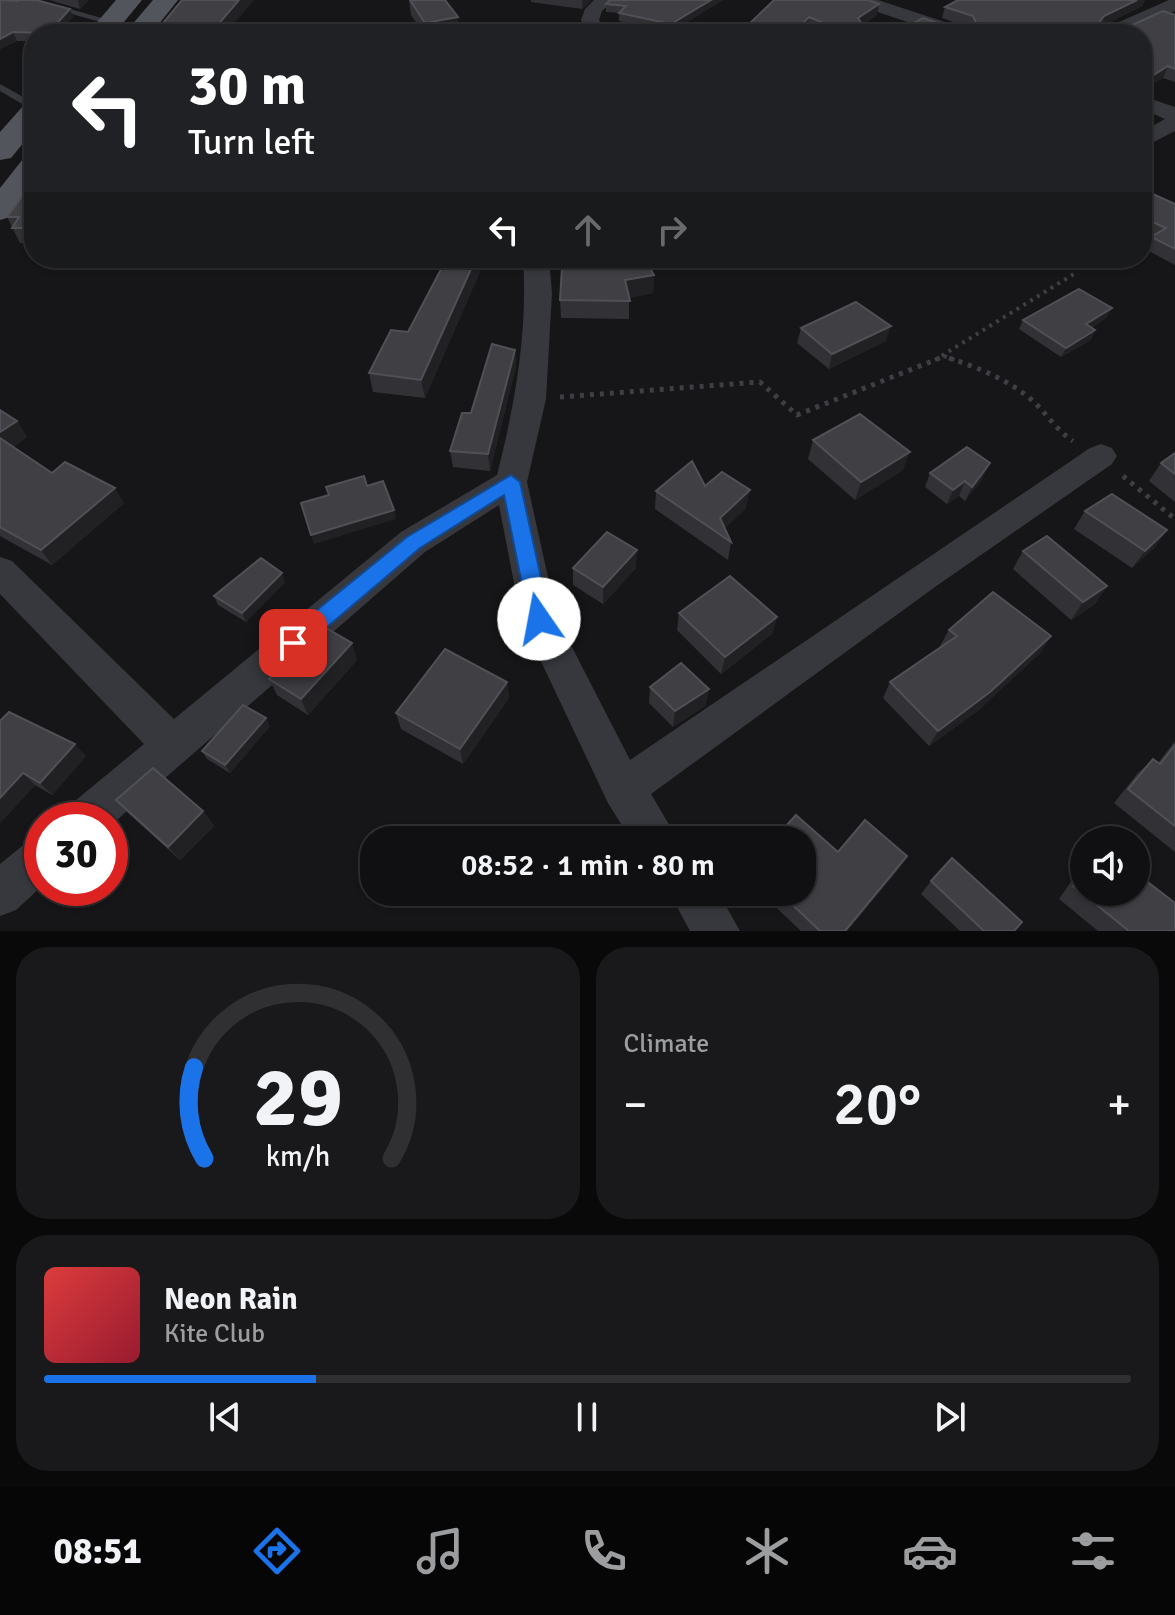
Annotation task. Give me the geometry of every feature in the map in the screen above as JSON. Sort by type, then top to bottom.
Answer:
[{"type":"main road","points":[[109,24],[130,0]]},
{"type":"main road","points":[[146,24],[166,0]]},
{"type":"main road","points":[[0,151],[24,121]]},
{"type":"main road","points":[[0,210],[24,179]]},
{"type":"street","points":[[592,24],[590,20],[594,9],[605,0]]},
{"type":"street","points":[[860,0],[932,24]]},
{"type":"street","points":[[1134,24],[1171,10]]},
{"type":"street","points":[[1152,106],[1175,115]]},
{"type":"street","points":[[1152,135],[1175,122]]},
{"type":"street","points":[[537,268],[539,293],[531,399],[511,482],[539,619],[623,789],[647,826]]},
{"type":"street","points":[[623,789],[923,577],[1101,456]]},
{"type":"street","points":[[106,802],[413,542],[511,482]]},
{"type":"street","points":[[0,571],[172,744]]},
{"type":"street","points":[[0,894],[24,873]]},
{"type":"street","points":[[700,906],[717,931]]},
{"type":"lane","points":[[27,0],[95,24]]},
{"type":"lane","points":[[0,87],[24,103]]},
{"type":"path","points":[[531,399],[760,382],[797,415],[944,356],[1080,268]]},
{"type":"path","points":[[944,356],[985,370],[1031,399],[1056,432],[1101,456],[1158,508],[1175,519]]},
{"type":"building","points":[[0,0],[36,0],[70,9],[56,24],[24,24],[24,32],[13,32],[0,39]]},
{"type":"building","points":[[182,0],[239,0],[219,24],[162,24]]},
{"type":"building","points":[[410,0],[445,0],[458,17],[425,23]]},
{"type":"building","points":[[610,0],[711,0],[671,24],[619,13],[626,6],[606,4]]},
{"type":"building","points":[[774,0],[868,0],[879,4],[858,18],[862,24],[826,24],[809,17],[802,24],[749,24]]},
{"type":"building","points":[[958,0],[1137,0],[1104,16],[1100,24],[977,24],[973,16],[945,7]]},
{"type":"building","points":[[1163,11],[1175,15],[1175,69],[1168,66],[1152,76],[1152,24],[1134,24]]},
{"type":"building","points":[[923,18],[940,24],[912,24]]},
{"type":"building","points":[[24,194],[24,228],[12,228],[19,217],[7,217]]},
{"type":"building","points":[[1152,194],[1175,204],[1175,249],[1152,238],[1166,228],[1152,222]]},
{"type":"building","points":[[442,268],[471,268],[421,380],[369,373],[391,330],[408,332]]},
{"type":"building","points":[[562,268],[650,268],[654,275],[625,280],[630,301],[560,300]]},
{"type":"building","points":[[1079,289],[1112,308],[1086,324],[1095,330],[1066,348],[1023,320]]},
{"type":"building","points":[[856,302],[891,326],[832,354],[801,328]]},
{"type":"building","points":[[492,344],[515,350],[488,454],[450,451],[462,413],[471,413]]},
{"type":"building","points":[[0,410],[17,421],[0,432]]},
{"type":"building","points":[[860,414],[910,452],[861,482],[813,440]]},
{"type":"building","points":[[0,438],[52,473],[65,462],[115,488],[41,550],[0,527]]},
{"type":"building","points":[[967,447],[990,463],[972,487],[965,481],[953,490],[930,473]]},
{"type":"building","points":[[1175,453],[1175,474],[1161,463]]},
{"type":"building","points":[[692,461],[705,486],[722,472],[750,490],[720,518],[731,542],[656,491]]},
{"type":"building","points":[[364,476],[367,486],[383,481],[394,510],[311,535],[301,503],[329,495],[326,487]]},
{"type":"building","points":[[1112,494],[1167,530],[1145,551],[1085,511]]},
{"type":"building","points":[[607,532],[637,550],[603,587],[573,568]]},
{"type":"building","points":[[1047,536],[1107,586],[1083,602],[1023,551]]},
{"type":"building","points":[[261,558],[282,573],[242,613],[214,596]]},
{"type":"building","points":[[730,576],[777,617],[725,657],[679,613]]},
{"type":"building","points":[[993,592],[1051,636],[990,692],[938,731],[890,682],[957,636],[949,630]]},
{"type":"building","points":[[321,625],[352,643],[301,699],[269,679]]},
{"type":"building","points":[[445,649],[507,682],[460,749],[396,713]]},
{"type":"building","points":[[681,663],[709,689],[675,711],[650,687]]},
{"type":"building","points":[[243,705],[266,718],[225,765],[202,751]]},
{"type":"building","points":[[9,712],[75,744],[40,783],[23,773],[0,798],[0,721]]},
{"type":"building","points":[[1175,745],[1175,826],[1128,789],[1153,759],[1160,764]]},
{"type":"building","points":[[153,768],[203,811],[168,847],[128,811],[128,802],[116,800]]},
{"type":"building","points":[[796,815],[808,826],[786,826]]},
{"type":"building","points":[[865,820],[907,856],[845,931],[820,931],[794,906],[816,906],[816,833],[838,852]]},
{"type":"building","points":[[952,858],[1022,922],[1014,931],[984,931],[931,881]]},
{"type":"building","points":[[1150,884],[1175,903],[1175,931],[1129,931],[1098,906],[1150,906]]},
{"type":"route","points":[[293,643],[413,542],[511,482],[539,619]]}]
